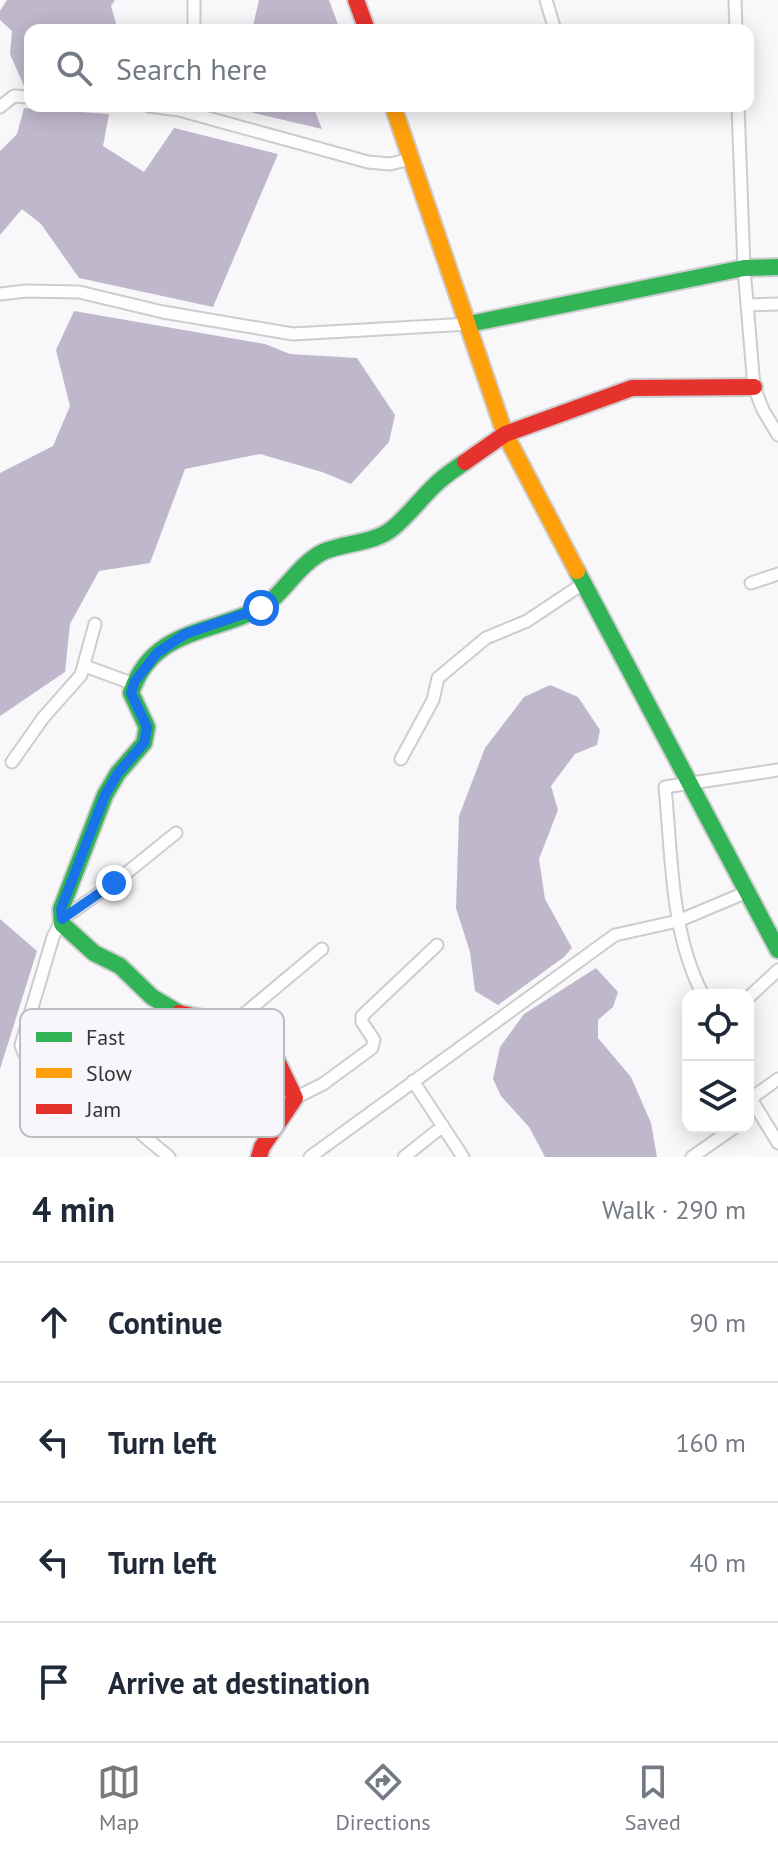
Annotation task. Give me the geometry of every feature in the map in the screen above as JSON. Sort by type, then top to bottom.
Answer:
[{"type":"street","points":[[194,0],[194,24]]},
{"type":"street","points":[[356,0],[365,24]]},
{"type":"street","points":[[546,0],[553,24]]},
{"type":"street","points":[[735,0],[736,24]]},
{"type":"street","points":[[0,107],[14,96],[24,97]]},
{"type":"street","points":[[202,112],[368,162],[390,164],[411,159]]},
{"type":"street","points":[[395,112],[505,434],[778,950]]},
{"type":"street","points":[[738,112],[744,268],[754,387],[778,435]]},
{"type":"street","points":[[0,294],[79,292],[163,312],[293,334],[469,324],[744,268],[778,267]]},
{"type":"street","points":[[747,305],[778,304]]},
{"type":"street","points":[[172,1009],[152,997],[120,966],[94,953],[62,924],[61,909],[105,795],[118,773],[144,743],[147,727],[131,693],[157,653],[185,634],[261,608],[308,561],[325,551],[391,530],[439,481],[505,434],[632,388],[754,387]]},
{"type":"street","points":[[751,583],[778,574]]},
{"type":"street","points":[[401,759],[433,700],[438,678],[486,638],[527,621],[584,583]]},
{"type":"street","points":[[12,762],[43,718],[77,680],[85,666],[95,624]]},
{"type":"street","points":[[85,666],[134,684]]},
{"type":"street","points":[[700,989],[678,921],[665,787],[778,770]]},
{"type":"street","points":[[31,1009],[53,937],[62,919],[114,883],[176,833]]},
{"type":"street","points":[[310,1157],[615,935],[678,921],[747,892]]},
{"type":"street","points":[[284,1114],[295,1098],[323,1084],[372,1048],[374,1040],[362,1022],[362,1016],[437,945]]},
{"type":"street","points":[[250,1009],[322,949]]},
{"type":"street","points":[[754,992],[778,970]]},
{"type":"street","points":[[284,1075],[295,1098]]},
{"type":"street","points":[[754,1093],[778,1079]]},
{"type":"street","points":[[413,1081],[463,1157]]},
{"type":"street","points":[[754,1116],[778,1143]]},
{"type":"street","points":[[404,1157],[443,1126]]},
{"type":"street","points":[[692,1157],[726,1133]]},
{"type":"street","points":[[145,1137],[169,1157]]},
{"type":"street","points":[[259,1157],[269,1137]]},
{"type":"shaded area","points":[[7,0],[115,0],[111,6],[116,24],[24,24],[24,86],[10,54],[12,31],[0,20],[0,11]]},
{"type":"shaded area","points":[[259,0],[329,0],[338,24],[253,24]]},
{"type":"shaded area","points":[[24,108],[24,112],[109,114],[103,146],[144,172],[174,128],[278,154],[213,307],[79,278],[41,224],[22,209],[0,235],[0,151],[17,134]]},
{"type":"shaded area","points":[[250,112],[315,112],[322,129]]},
{"type":"shaded area","points":[[74,311],[265,344],[290,354],[357,358],[395,415],[389,442],[351,484],[260,454],[185,469],[150,563],[99,571],[70,624],[65,672],[0,716],[0,473],[53,446],[70,406],[56,350]]},
{"type":"shaded area","points":[[550,685],[578,697],[600,730],[597,745],[575,754],[551,786],[558,810],[539,859],[545,899],[572,948],[498,1005],[475,991],[470,952],[456,908],[459,816],[485,748],[524,697]]},
{"type":"shaded area","points":[[0,919],[37,951],[0,1069]]},
{"type":"shaded area","points":[[596,968],[618,992],[613,1007],[598,1020],[598,1038],[631,1077],[651,1123],[657,1157],[545,1157],[529,1127],[501,1096],[493,1079],[500,1047],[524,1014]]},
{"type":"traffic: fast","points":[[469,324],[744,268],[778,267]]},
{"type":"traffic: fast","points":[[172,1009],[152,997],[120,966],[94,953],[62,924],[61,909],[105,795],[118,773],[144,743],[147,727],[131,693],[141,672],[153,656],[184,636],[240,617],[267,604],[305,565],[323,552],[368,540],[393,528],[439,481],[465,462]]},
{"type":"traffic: fast","points":[[577,571],[778,950]]},
{"type":"traffic: slow","points":[[395,112],[505,434],[577,571]]},
{"type":"traffic: jam","points":[[356,0],[365,24]]},
{"type":"traffic: jam","points":[[465,462],[505,434],[632,388],[754,387]]},
{"type":"traffic: jam","points":[[284,1075],[295,1098],[284,1114]]},
{"type":"traffic: jam","points":[[259,1157],[269,1137]]},
{"type":"route","points":[[114,883],[62,919],[61,909],[105,795],[118,773],[144,743],[147,727],[131,693],[135,681],[157,653],[185,634],[261,608]]}]
